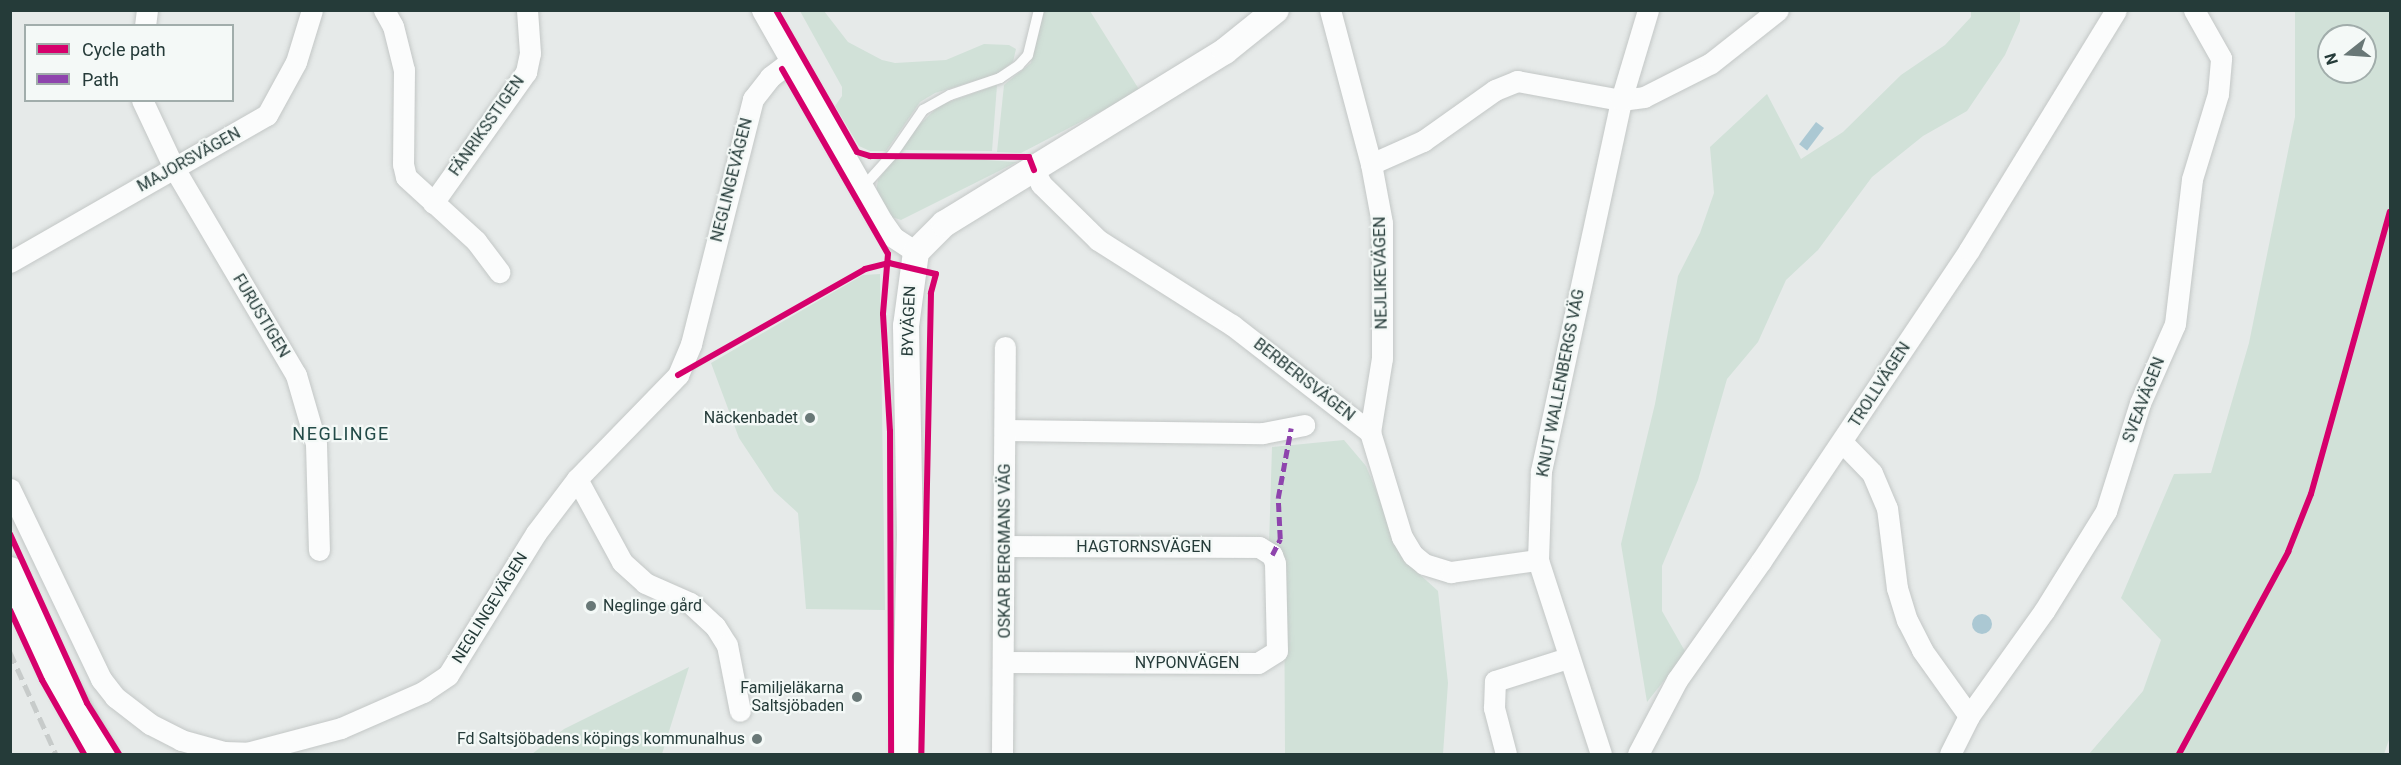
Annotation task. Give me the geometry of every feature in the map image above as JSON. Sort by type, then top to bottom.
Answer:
[{"type":"main road","points":[[10,572],[56,673],[102,754]]},
{"type":"street","name":"MAJORSVÄGEN","points":[[10,262],[267,115],[296,62],[312,10]]},
{"type":"street","points":[[384,10],[396,34],[404,70],[403,164],[406,177],[476,241],[499,272]]},
{"type":"street","name":"FÄNRIKSSTIGEN","points":[[433,203],[526,72],[530,53],[527,10]]},
{"type":"street","points":[[762,10],[789,62],[893,237],[916,252],[945,224],[1225,51],[1276,10]]},
{"type":"street","name":"NEJLIKEVÄGEN","points":[[1330,10],[1371,164],[1382,223],[1384,303],[1382,358],[1370,432]]},
{"type":"street","name":"KNUT WALLENBERGS VÄG","points":[[1601,754],[1538,560],[1541,471],[1621,100],[1648,10]]},
{"type":"street","points":[[1371,164],[1423,141],[1495,90],[1517,81],[1621,100],[1652,94],[1711,63],[1778,10]]},
{"type":"street","name":"TROLLVÄGEN","points":[[1638,754],[1677,680],[1842,442],[1969,250],[2116,10]]},
{"type":"street","name":"SVEAVÄGEN","points":[[1950,754],[1969,716],[2044,610],[2101,519],[2140,403],[2175,324],[2192,179],[2218,94],[2221,58],[2194,10]]},
{"type":"street","name":"NEGLINGEVÄGEN","points":[[10,489],[84,647],[115,697],[150,724],[181,740],[224,752],[247,753],[341,728],[423,692],[448,675],[536,533],[577,478],[678,375],[691,344],[753,99],[770,77],[789,62]]},
{"type":"street","name":"FURUSTIGEN","points":[[143,102],[174,168],[296,375],[316,444],[319,550]]},
{"type":"street","name":"BERBERISVÄGEN","points":[[1034,170],[1041,184],[1098,240],[1232,325],[1370,432],[1402,537],[1413,555],[1424,564],[1451,572],[1538,560]]},
{"type":"street","name":"BYVÄGEN","points":[[905,754],[910,535],[906,326],[916,252]]},
{"type":"street","name":"OSKAR BERGMANS VÄG","points":[[1002,754],[1006,546],[1005,347]]},
{"type":"street","points":[[1005,430],[1263,433],[1304,425]]},
{"type":"street","points":[[1842,442],[1872,473],[1887,508],[1896,588],[1907,620],[1922,650],[1969,716]]},
{"type":"street","points":[[577,478],[622,562],[645,583],[690,603],[712,621],[727,645],[740,711]]},
{"type":"street","name":"HAGTORNSVÄGEN","points":[[1006,546],[1258,547],[1272,555],[1275,563]]},
{"type":"street","name":"NYPONVÄGEN","points":[[1004,662],[1258,663],[1270,660],[1277,651],[1275,563]]},
{"type":"street","points":[[1506,754],[1494,708],[1495,681],[1568,658]]},
{"type":"lane","points":[[863,187],[892,154],[923,110],[950,95],[1000,78],[1019,65],[1028,55],[1039,10]]},
{"type":"shaded area","points":[[800,11],[824,11],[848,42],[882,60],[895,63],[946,60],[984,44],[1009,45],[1016,49],[1013,62],[997,74],[935,93],[920,102],[886,151],[870,151],[859,146],[835,106],[842,96],[842,87]]},
{"type":"shaded area","points":[[1044,11],[1090,11],[1140,91],[1021,153],[997,152],[1004,85],[1031,63]]},
{"type":"shaded area","points":[[1971,11],[2020,11],[2020,21],[2005,55],[1967,111],[1923,136],[1872,177],[1818,250],[1786,280],[1758,342],[1727,379],[1698,480],[1662,566],[1662,611],[1686,653],[1647,702],[1621,544],[1655,404],[1678,276],[1700,233],[1714,193],[1710,147],[1767,94],[1801,159],[1843,132],[1901,75],[1945,45],[1971,17]]},
{"type":"shaded area","points":[[2295,11],[2390,11],[2390,737],[2384,754],[2089,754],[2143,691],[2161,640],[2121,598],[2174,474],[2211,473],[2249,343],[2295,117]]},
{"type":"shaded area","points":[[997,85],[992,151],[901,150],[918,126],[940,105]]},
{"type":"shaded area","points":[[893,160],[1017,162],[901,220],[892,217],[876,192],[878,180]]},
{"type":"shaded area","points":[[880,274],[885,610],[806,609],[798,513],[774,491],[739,438],[711,363],[863,275]]},
{"type":"shaded area","points":[[1344,440],[1366,466],[1405,561],[1438,591],[1448,683],[1443,754],[1285,754],[1284,559],[1269,544],[1272,447]]},
{"type":"shaded area","points":[[689,667],[662,754],[532,754],[564,729]]},
{"type":"water","points":[[1816,122],[1824,128],[1807,150],[1799,144]]},
{"type":"water","points":[[1982,614],[1989,617],[1992,624],[1989,631],[1982,634],[1975,631],[1972,624],[1975,617]]},
{"type":"railway","points":[[10,652],[56,754]]},
{"type":"marked path","points":[[1272,555],[1280,539],[1278,498],[1291,428]]},
{"type":"cycle path","points":[[776,10],[857,152],[870,156],[1029,157],[1034,170]]},
{"type":"cycle path","points":[[782,69],[888,254],[883,314],[890,431],[891,754]]},
{"type":"cycle path","points":[[2179,754],[2288,552],[2311,494],[2390,212]]},
{"type":"cycle path","points":[[678,375],[865,269],[889,263],[936,274],[931,293],[921,754]]},
{"type":"cycle path","points":[[10,534],[87,703],[119,754]]},
{"type":"cycle path","points":[[10,610],[42,680],[84,754]]},
{"type":"place","name":"Näckenbadet","points":[[810,418]]},
{"type":"place","name":"Neglinge gård","points":[[591,606]]},
{"type":"place","name":"Familjeläkarna Saltsjöbaden","points":[[857,697]]},
{"type":"place","name":"Fd Saltsjöbadens köpings kommunalhus","points":[[757,739]]},
{"type":"district","name":"NEGLINGE","points":[[341,434]]}]
